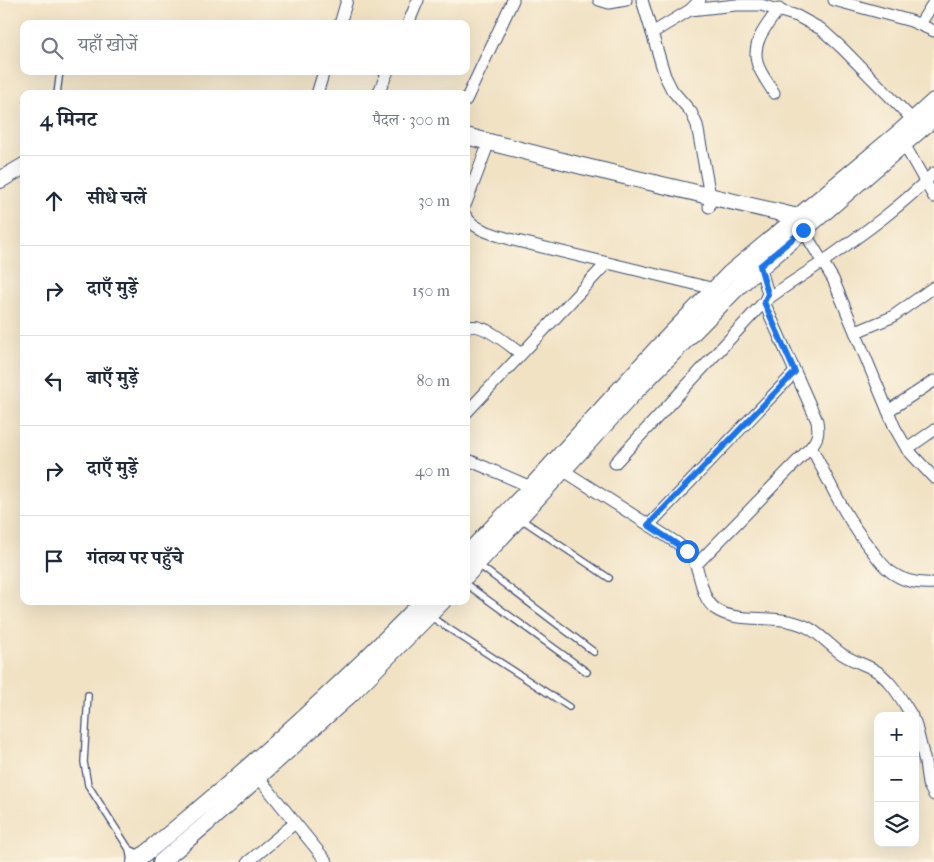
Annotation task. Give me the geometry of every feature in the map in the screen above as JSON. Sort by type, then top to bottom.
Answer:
[{"type":"street","points":[[341,20],[347,0]]},
{"type":"street","points":[[410,20],[418,0]]},
{"type":"street","points":[[470,91],[513,0]]},
{"type":"street","points":[[599,0],[609,3],[626,0]]},
{"type":"street","points":[[642,0],[665,76],[672,90],[691,112],[697,125],[709,201]]},
{"type":"street","points":[[652,33],[690,10],[700,0]]},
{"type":"street","points":[[834,0],[920,24],[934,31]]},
{"type":"street","points":[[920,24],[934,2]]},
{"type":"street","points":[[690,10],[736,5],[761,5],[797,16],[821,29],[913,120]]},
{"type":"street","points":[[774,93],[757,64],[756,52],[761,34],[779,9]]},
{"type":"street","points":[[318,90],[323,75]]},
{"type":"street","points":[[380,90],[386,75]]},
{"type":"street","points":[[472,560],[531,487],[558,466],[639,388],[714,310],[760,266],[795,223],[934,101]]},
{"type":"street","points":[[472,560],[519,518],[558,466],[657,348],[714,289],[752,254],[904,144],[934,118]]},
{"type":"street","points":[[470,137],[795,223],[833,279],[895,428],[907,448],[934,478]]},
{"type":"street","points":[[904,144],[934,197]]},
{"type":"street","points":[[470,145],[709,201]]},
{"type":"street","points":[[470,193],[486,150]]},
{"type":"street","points":[[0,167],[20,156]]},
{"type":"street","points":[[0,180],[20,168]]},
{"type":"street","points":[[615,463],[764,302],[823,262],[904,202],[934,173]]},
{"type":"street","points":[[470,221],[489,232],[714,289]]},
{"type":"street","points":[[470,409],[607,263]]},
{"type":"street","points":[[760,266],[768,294],[764,302]]},
{"type":"street","points":[[856,332],[892,317],[933,291]]},
{"type":"street","points":[[696,565],[811,447],[819,431],[817,421],[764,302]]},
{"type":"street","points":[[470,327],[473,325],[482,327],[521,354]]},
{"type":"street","points":[[648,525],[795,372]]},
{"type":"street","points":[[888,411],[934,381]]},
{"type":"street","points":[[907,448],[934,430]]},
{"type":"street","points":[[811,447],[849,520],[890,572],[917,583],[934,583]]},
{"type":"street","points":[[470,461],[531,487]]},
{"type":"street","points":[[558,466],[687,551],[696,565],[706,598],[710,605],[718,611],[728,615],[788,621],[808,628],[826,640],[840,653],[881,675],[888,681],[909,712]]},
{"type":"street","points":[[161,862],[259,778],[351,694],[426,608]]},
{"type":"street","points":[[137,858],[246,770],[426,608]]},
{"type":"street","points":[[919,738],[928,784],[934,795]]},
{"type":"street","points":[[259,778],[327,862]]},
{"type":"street","points":[[248,862],[295,823]]},
{"type":"lane","points":[[58,90],[60,75]]},
{"type":"lane","points":[[519,518],[609,578]]},
{"type":"lane","points":[[472,560],[594,652]]},
{"type":"lane","points":[[470,587],[587,672]]},
{"type":"lane","points":[[426,608],[569,706]]},
{"type":"lane","points":[[88,695],[84,762],[88,785],[137,858]]},
{"type":"route","points":[[687,551],[648,525],[795,372],[764,302],[768,294],[760,266],[803,230]]}]
